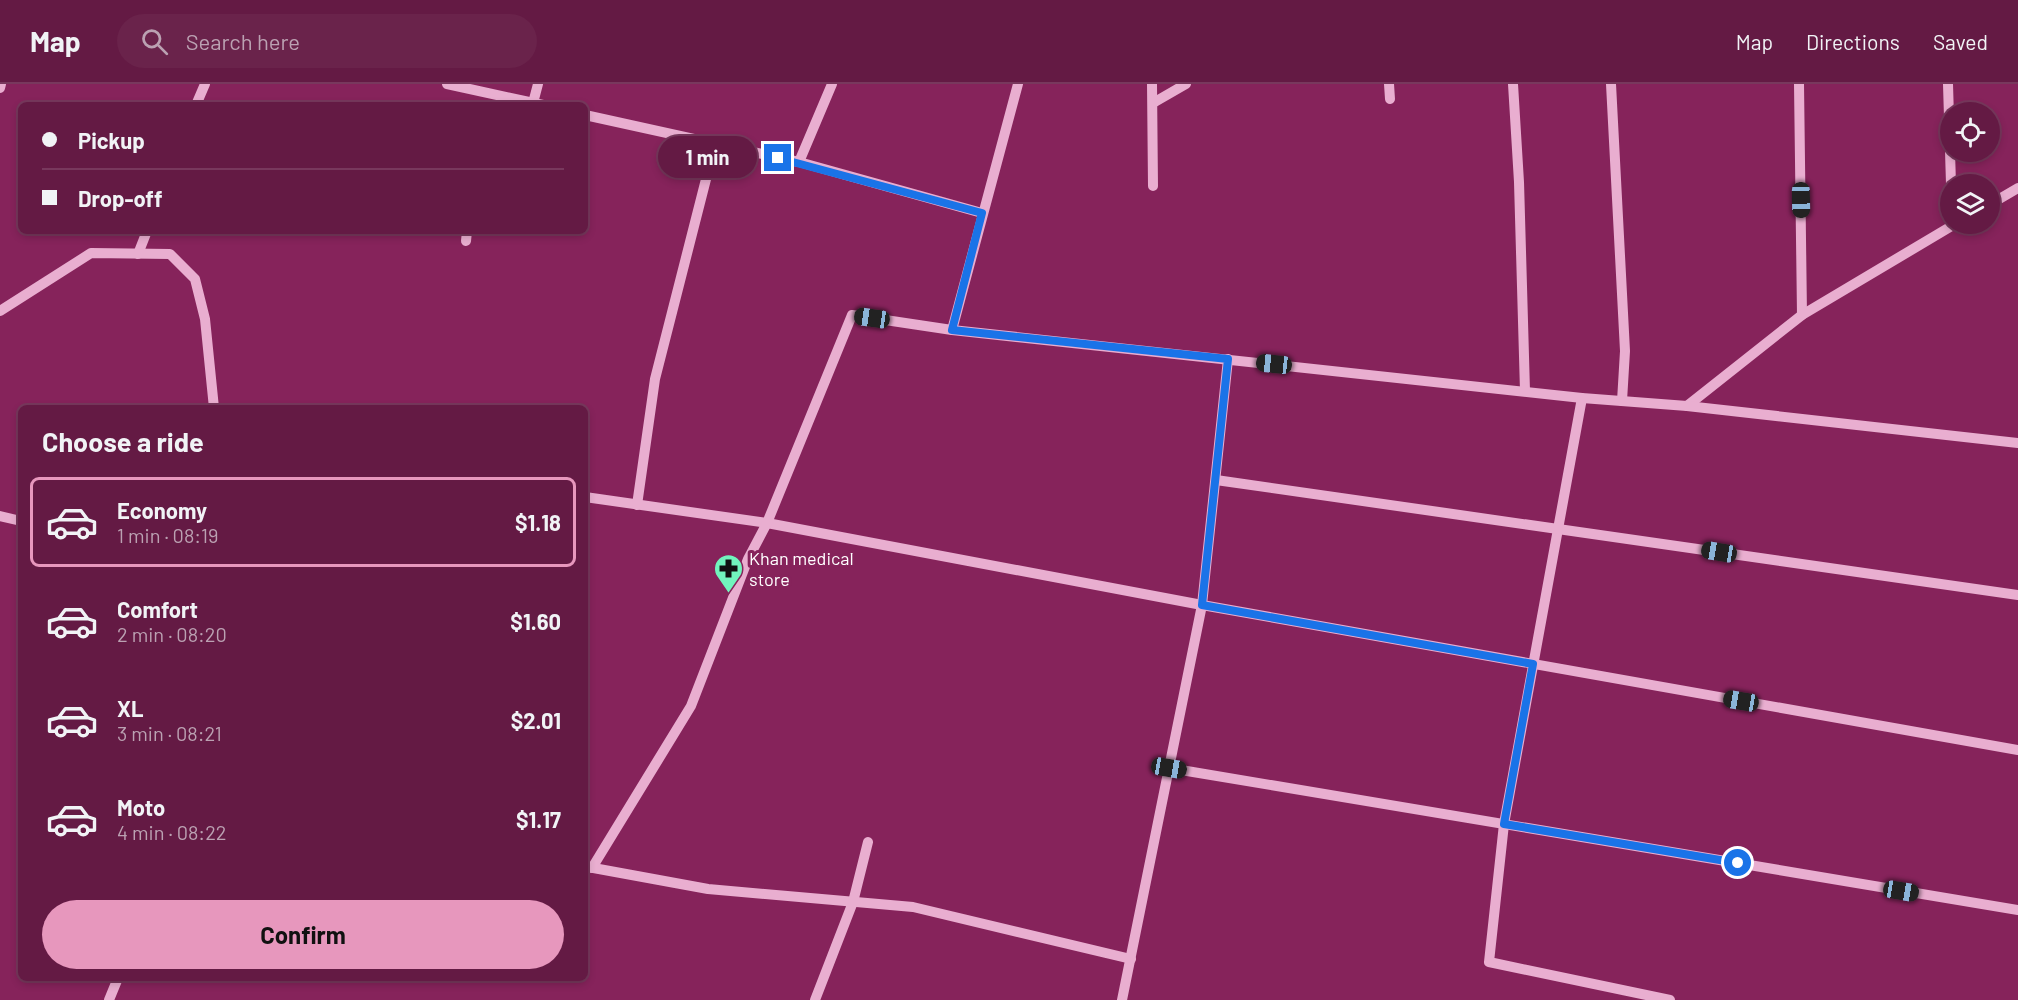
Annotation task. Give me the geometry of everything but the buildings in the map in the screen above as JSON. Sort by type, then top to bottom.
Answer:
[{"type":"street","points":[[197,102],[204,84]]},
{"type":"street","points":[[447,84],[490,99],[519,102]]},
{"type":"street","points":[[538,84],[538,102]]},
{"type":"street","points":[[799,162],[832,84]]},
{"type":"street","points":[[952,330],[1018,84]]},
{"type":"street","points":[[1152,84],[1153,186]]},
{"type":"street","points":[[1153,103],[1186,84]]},
{"type":"street","points":[[1389,84],[1390,99]]},
{"type":"street","points":[[1513,84],[1520,182],[1525,391]]},
{"type":"street","points":[[1611,84],[1624,351],[1622,401]]},
{"type":"street","points":[[1799,84],[1802,315]]},
{"type":"street","points":[[1948,84],[1951,174]]},
{"type":"street","points":[[588,115],[799,162],[982,213]]},
{"type":"street","points":[[637,505],[655,379],[715,144]]},
{"type":"street","points":[[2000,199],[2018,188]]},
{"type":"street","points":[[1688,406],[1802,315],[1940,232]]},
{"type":"street","points":[[138,254],[146,234]]},
{"type":"street","points":[[0,311],[91,253],[170,254],[195,279],[205,319],[214,405]]},
{"type":"street","points":[[1131,959],[913,907],[708,889],[589,867],[691,706],[748,559],[767,523],[852,315],[952,330],[1582,398],[1688,406],[2018,443]]},
{"type":"street","points":[[1122,1000],[1202,605],[1228,359]]},
{"type":"street","points":[[1582,398],[1504,824],[1489,962],[1670,1000]]},
{"type":"street","points":[[1216,480],[2018,595]]},
{"type":"street","points":[[588,497],[767,523],[1202,605],[2018,750]]},
{"type":"street","points":[[0,516],[18,520]]},
{"type":"street","points":[[1169,768],[2018,910]]},
{"type":"street","points":[[815,1000],[853,902],[868,842]]},
{"type":"street","points":[[109,1000],[117,981]]},
{"type":"place","name":"Khan medical store","points":[[728,594]]},
{"type":"route","points":[[778,158],[982,213],[952,330],[1228,359],[1202,605],[1533,664],[1504,824],[1738,863]]}]
